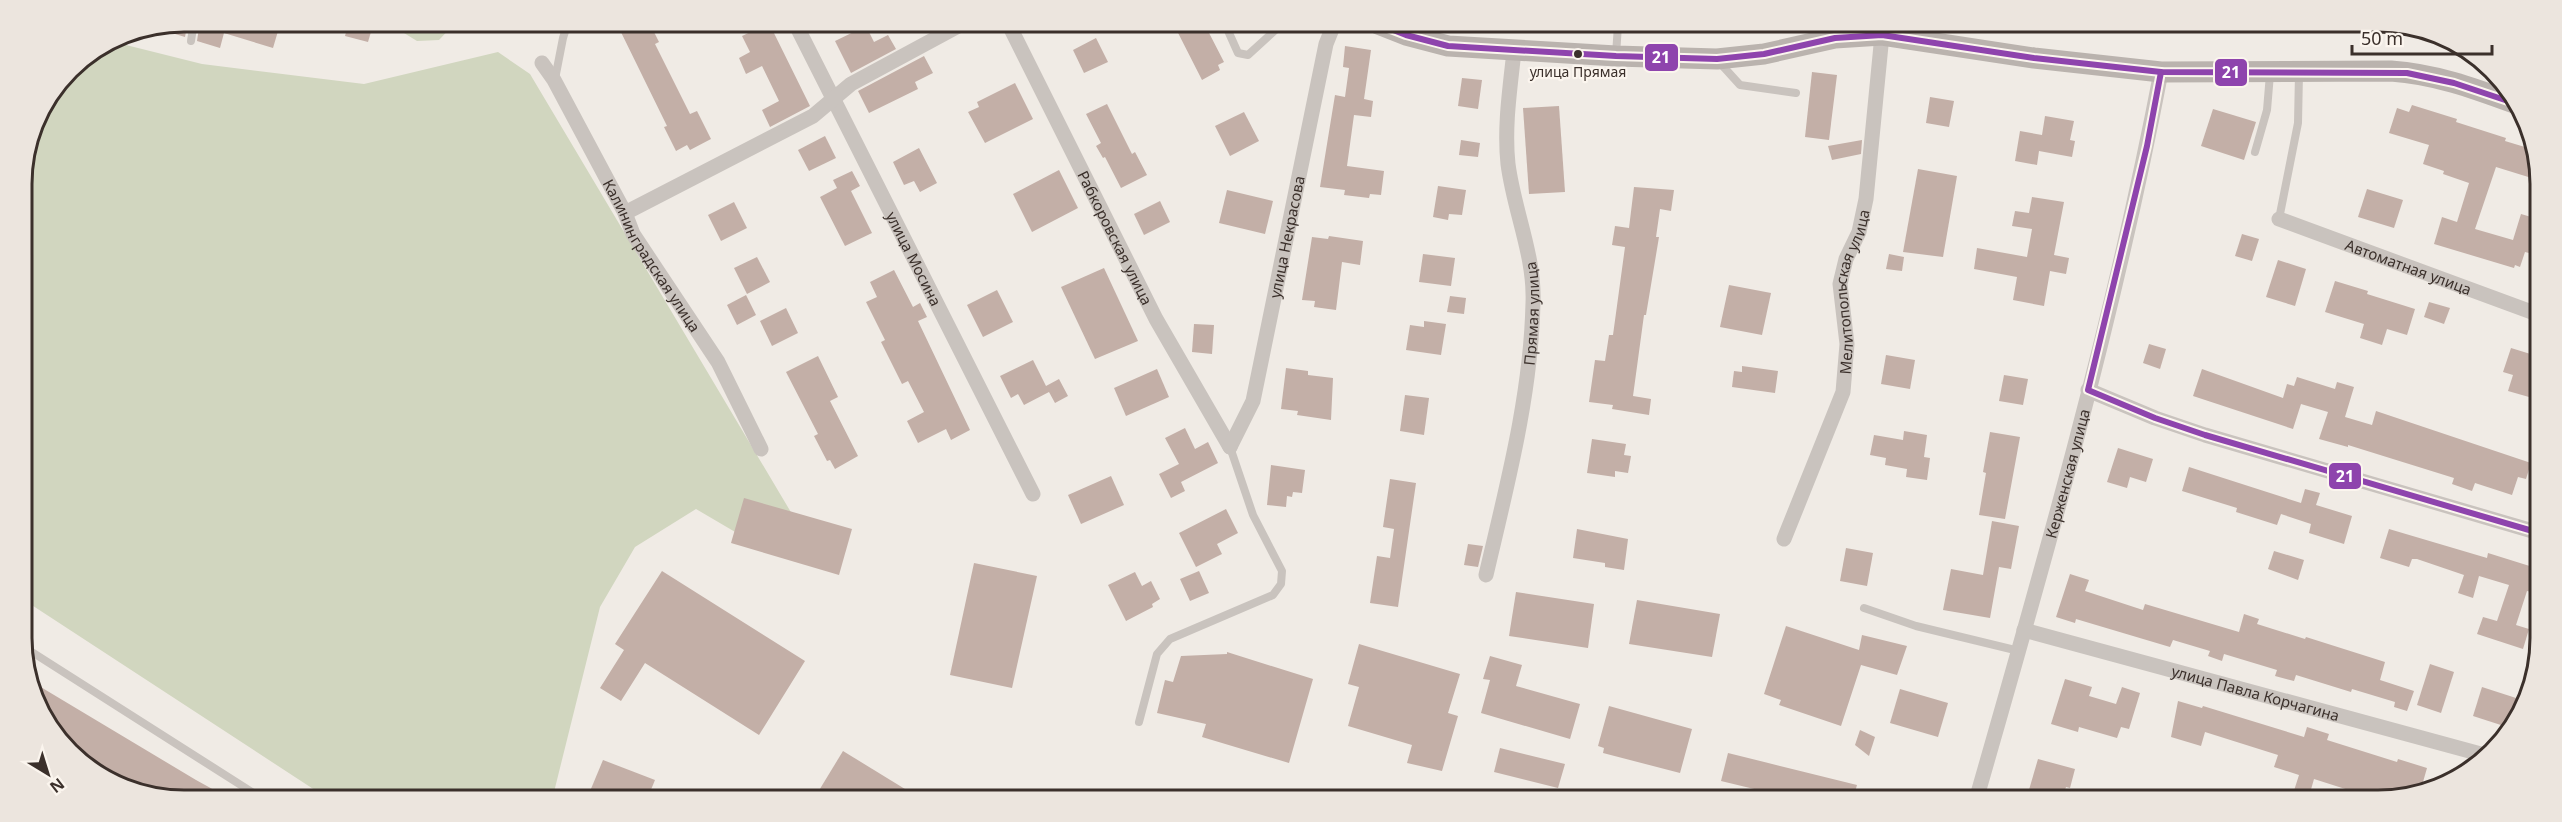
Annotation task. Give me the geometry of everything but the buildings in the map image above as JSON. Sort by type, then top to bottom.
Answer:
[{"type":"street","name":"улица Некрасова","points":[[1230,447],[1253,401],[1326,44],[1331,31]]},
{"type":"street","points":[[1397,31],[1448,46],[1616,56],[1717,59],[1764,54],[1835,38],[1882,35],[2034,58],[2161,72],[2270,73],[2391,70],[2415,72],[2457,82],[2506,100]]},
{"type":"street","name":"улица Мосина","points":[[800,32],[1033,494]]},
{"type":"street","points":[[625,213],[813,116],[851,84],[948,32]]},
{"type":"street","name":"Рабкоровская улица","points":[[1012,32],[1156,319],[1230,447]]},
{"type":"street","name":"Мелитопольская улица","points":[[1784,539],[1843,393],[1847,344],[1840,284],[1846,259],[1859,232],[1866,199],[1882,35]]},
{"type":"street","name":"Прямая улица","points":[[1486,575],[1522,418],[1534,302],[1532,276],[1509,166],[1506,134],[1514,51]]},
{"type":"street","name":"Калининградская улица","points":[[542,63],[554,80],[625,213],[633,234],[717,362],[761,449]]},
{"type":"street","name":"Керженская улица","points":[[1979,790],[2019,651],[2088,390],[2147,146],[2161,72]]},
{"type":"street","name":"Автоматная улица","points":[[2279,219],[2530,311]]},
{"type":"street","points":[[2088,390],[2155,418],[2205,435],[2530,530]]},
{"type":"street","name":"улица Павла Корчагина","points":[[2024,630],[2478,753]]},
{"type":"lane","points":[[1616,56],[1618,31]]},
{"type":"lane","points":[[191,41],[192,32]]},
{"type":"lane","points":[[554,80],[566,32]]},
{"type":"lane","points":[[1228,32],[1238,53],[1248,55],[1274,32]]},
{"type":"lane","points":[[1717,59],[1740,85],[1796,93]]},
{"type":"lane","points":[[2279,219],[2298,123],[2299,72]]},
{"type":"lane","points":[[2255,152],[2267,110],[2270,73]]},
{"type":"lane","points":[[1139,722],[1157,654],[1170,639],[1273,595],[1281,584],[1282,571],[1253,515],[1230,447]]},
{"type":"lane","points":[[1864,608],[1916,626],[2019,651]]},
{"type":"lane","points":[[32,652],[249,790]]},
{"type":"green space","points":[[402,32],[447,32],[439,40],[417,41]]},
{"type":"green space","points":[[123,44],[202,64],[364,84],[498,52],[530,74],[795,519],[759,546],[696,509],[635,547],[600,607],[554,790],[315,790],[32,605],[33,163],[43,125],[52,107],[69,83],[99,57]]},
{"type":"transit line","name":"21","points":[[1397,31],[1448,46],[1616,56],[1717,59],[1764,54],[1835,38],[1882,35],[2034,58],[2161,72],[2407,73],[2454,83],[2506,100]]},
{"type":"transit line","name":"21","points":[[2161,72],[2147,146],[2088,390],[2155,418],[2205,435],[2530,530]]},
{"type":"place","name":"улица Прямая","points":[[1578,54]]}]
